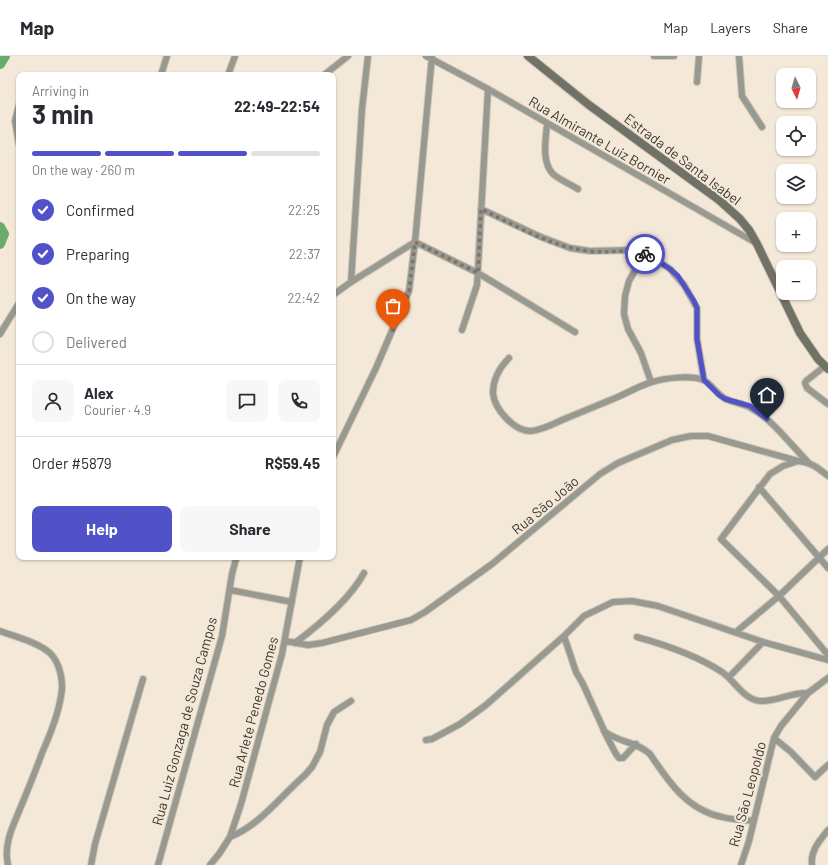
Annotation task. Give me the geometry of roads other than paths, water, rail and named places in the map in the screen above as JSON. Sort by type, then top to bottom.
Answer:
[{"type":"main road","name":"Estrada de Santa Isabel","points":[[528,56],[589,105],[719,200],[740,219],[749,230],[757,244],[800,333],[826,368]]},
{"type":"street","points":[[162,72],[167,56]]},
{"type":"street","points":[[229,72],[235,56]]},
{"type":"street","points":[[233,62],[242,56]]},
{"type":"street","points":[[328,72],[348,56]]},
{"type":"street","points":[[351,282],[362,108],[368,56]]},
{"type":"street","points":[[654,56],[674,56]]},
{"type":"street","points":[[697,82],[699,56]]},
{"type":"street","points":[[739,56],[742,96],[762,127]]},
{"type":"street","points":[[336,451],[376,368],[409,292],[415,242],[429,57]]},
{"type":"street","name":"Rua Almirante Luiz Bornier","points":[[429,57],[488,89],[757,244]]},
{"type":"street","points":[[462,330],[477,285],[488,89]]},
{"type":"street","points":[[547,124],[546,155],[548,166],[554,175],[578,189]]},
{"type":"street","points":[[481,209],[541,237],[570,248],[590,251],[633,250],[649,255],[670,269],[678,276],[697,308],[697,334],[704,380],[725,399],[746,405],[767,419],[808,462]]},
{"type":"street","points":[[336,294],[351,282],[415,242]]},
{"type":"street","points":[[415,242],[478,273],[575,332]]},
{"type":"street","points":[[649,255],[638,265],[629,281],[625,296],[624,314],[628,329],[641,352],[651,382]]},
{"type":"street","points":[[0,334],[16,308]]},
{"type":"street","points":[[508,358],[494,381],[494,396],[499,409],[505,417],[524,431],[538,430],[651,382],[681,378],[704,380]]},
{"type":"street","points":[[826,368],[806,381],[805,384],[807,388],[828,404]]},
{"type":"street","name":"Rua São João","points":[[285,641],[308,645],[322,643],[411,620],[492,564],[600,474],[618,463],[672,440],[691,436],[708,436],[798,461],[808,462],[828,476]]},
{"type":"street","points":[[798,461],[775,470],[770,474],[721,539],[779,596],[828,655]]},
{"type":"street","points":[[759,487],[828,568]]},
{"type":"street","points":[[736,632],[779,596],[828,549]]},
{"type":"street","name":"Rua Luiz Gonzaga de Souza Campos","points":[[158,865],[222,636],[236,560]]},
{"type":"street","name":"Rua Arlete Penedo Gomes","points":[[210,865],[230,837],[243,796],[285,641],[299,560]]},
{"type":"street","points":[[295,643],[353,591],[364,573]]},
{"type":"street","points":[[230,590],[292,602]]},
{"type":"street","points":[[426,740],[432,739],[460,724],[486,705],[564,636],[584,616],[613,602],[622,601],[658,606],[763,642],[828,660]]},
{"type":"street","points":[[0,631],[42,647],[51,654],[57,662],[61,676],[62,694],[53,726],[13,825],[7,847],[7,865]]},
{"type":"street","points":[[564,636],[576,672],[616,754],[620,758],[626,755],[636,744]]},
{"type":"street","points":[[637,637],[702,660],[729,677],[752,699],[760,701],[794,693],[808,693]]},
{"type":"street","points":[[729,677],[763,642]]},
{"type":"street","name":"Rua São Leopoldo","points":[[740,865],[749,841],[774,738],[781,726],[808,693],[828,678]]},
{"type":"street","points":[[91,865],[95,844],[143,679]]},
{"type":"street","points":[[230,837],[242,832],[255,822],[305,775],[312,767],[320,752],[327,725],[334,712],[351,701]]},
{"type":"street","points":[[604,731],[611,737],[636,744],[644,748],[650,754],[677,792],[696,805],[722,817],[753,821]]},
{"type":"street","points":[[774,738],[791,752],[815,777],[828,766]]},
{"type":"street","points":[[812,865],[812,854],[818,842],[828,830]]},
{"type":"waterway","points":[[0,64],[5,56]]},
{"type":"waterway","points":[[0,227],[4,234],[0,244]]}]
